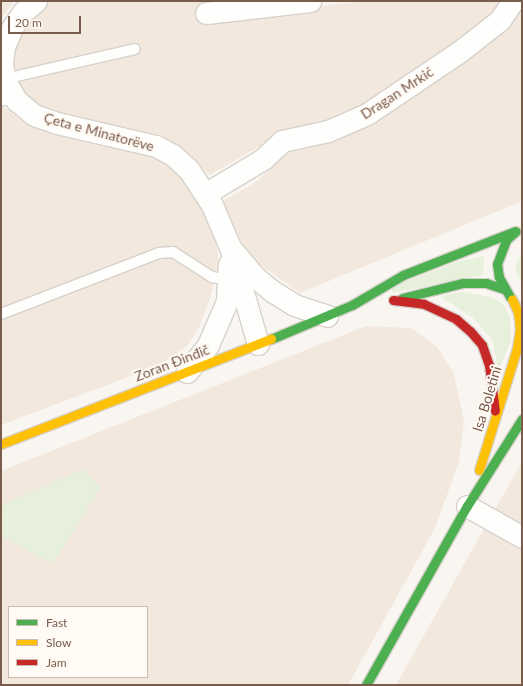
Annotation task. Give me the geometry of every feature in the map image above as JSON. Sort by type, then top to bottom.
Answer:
[{"type":"main road","name":"Zoran Đinđič","points":[[519,229],[506,240],[500,252],[499,277],[504,289],[512,299],[522,305]]},
{"type":"main road","name":"Zoran Đinđič","points":[[1,444],[327,316],[352,305],[404,275],[519,229]]},
{"type":"main road","name":"Zoran Đinđič","points":[[352,305],[393,300],[463,283],[486,283],[504,289]]},
{"type":"main road","name":"Isa Boletini","points":[[467,506],[509,380],[520,330],[518,312],[512,299]]},
{"type":"main road","points":[[393,300],[429,306],[456,319],[470,331],[482,345],[489,365],[496,421]]},
{"type":"main road","points":[[514,431],[522,411]]},
{"type":"main road","name":"Isa Boletini","points":[[366,685],[467,506],[522,419]]},
{"type":"street","name":"Çeta e Minatorëve","points":[[36,1],[16,23],[3,45],[2,63],[8,100],[34,115],[57,123],[156,146],[173,155],[189,170],[205,194],[230,247],[258,344]]},
{"type":"street","points":[[206,13],[310,1]]},
{"type":"street","name":"Dragan Mrkić","points":[[205,194],[263,159],[282,141],[328,132],[368,114],[494,25],[513,1]]},
{"type":"street","name":"Çeta e Minatorëve","points":[[187,372],[208,344],[228,301],[230,247]]},
{"type":"street","name":"Çeta e Minatorëve","points":[[230,247],[254,276],[272,291],[294,305],[327,316]]},
{"type":"street","points":[[467,506],[522,537]]},
{"type":"lane","points":[[4,78],[135,49]]},
{"type":"lane","points":[[1,314],[159,253],[173,252],[212,277],[229,280]]},
{"type":"shaded area","points":[[1,1],[14,1],[1,20]]},
{"type":"shaded area","points":[[46,1],[254,1],[196,8],[198,21],[363,1],[499,1],[498,12],[337,123],[267,142],[210,175],[178,148],[134,130],[51,112],[32,105],[15,84],[13,62],[19,35],[33,11]]},
{"type":"shaded area","points":[[522,9],[522,201],[300,293],[248,256],[222,201],[252,185],[290,152],[396,106],[494,39]]},
{"type":"shaded area","points":[[1,104],[23,122],[46,132],[138,152],[178,169],[205,206],[217,241],[218,263],[210,298],[198,330],[187,346],[160,365],[1,425]]},
{"type":"shaded area","points":[[366,326],[411,328],[437,347],[454,374],[464,421],[459,462],[435,528],[348,685],[1,685],[1,471]]},
{"type":"shaded area","points":[[522,462],[522,685],[396,685],[476,543]]},
{"type":"green space","points":[[522,252],[522,284],[516,272],[516,264]]},
{"type":"green space","points":[[484,256],[483,275],[393,293],[391,287],[457,262]]},
{"type":"green space","points":[[462,292],[491,297],[503,304],[510,317],[511,340],[498,371],[493,340],[473,318],[440,296]]},
{"type":"green space","points":[[84,469],[100,488],[53,564],[1,536],[1,505]]},
{"type":"traffic: fast","points":[[271,339],[352,305],[403,275],[515,231]]},
{"type":"traffic: fast","points":[[510,297],[499,277],[497,264],[506,240],[516,231]]},
{"type":"traffic: fast","points":[[402,298],[463,283],[486,283],[503,289]]},
{"type":"traffic: fast","points":[[366,685],[467,506],[522,419]]},
{"type":"traffic: slow","points":[[479,470],[517,348],[520,330],[518,312],[512,299]]},
{"type":"traffic: slow","points":[[1,444],[271,339]]},
{"type":"traffic: jam","points":[[393,300],[424,304],[456,319],[470,331],[482,345],[489,365],[495,411]]}]
